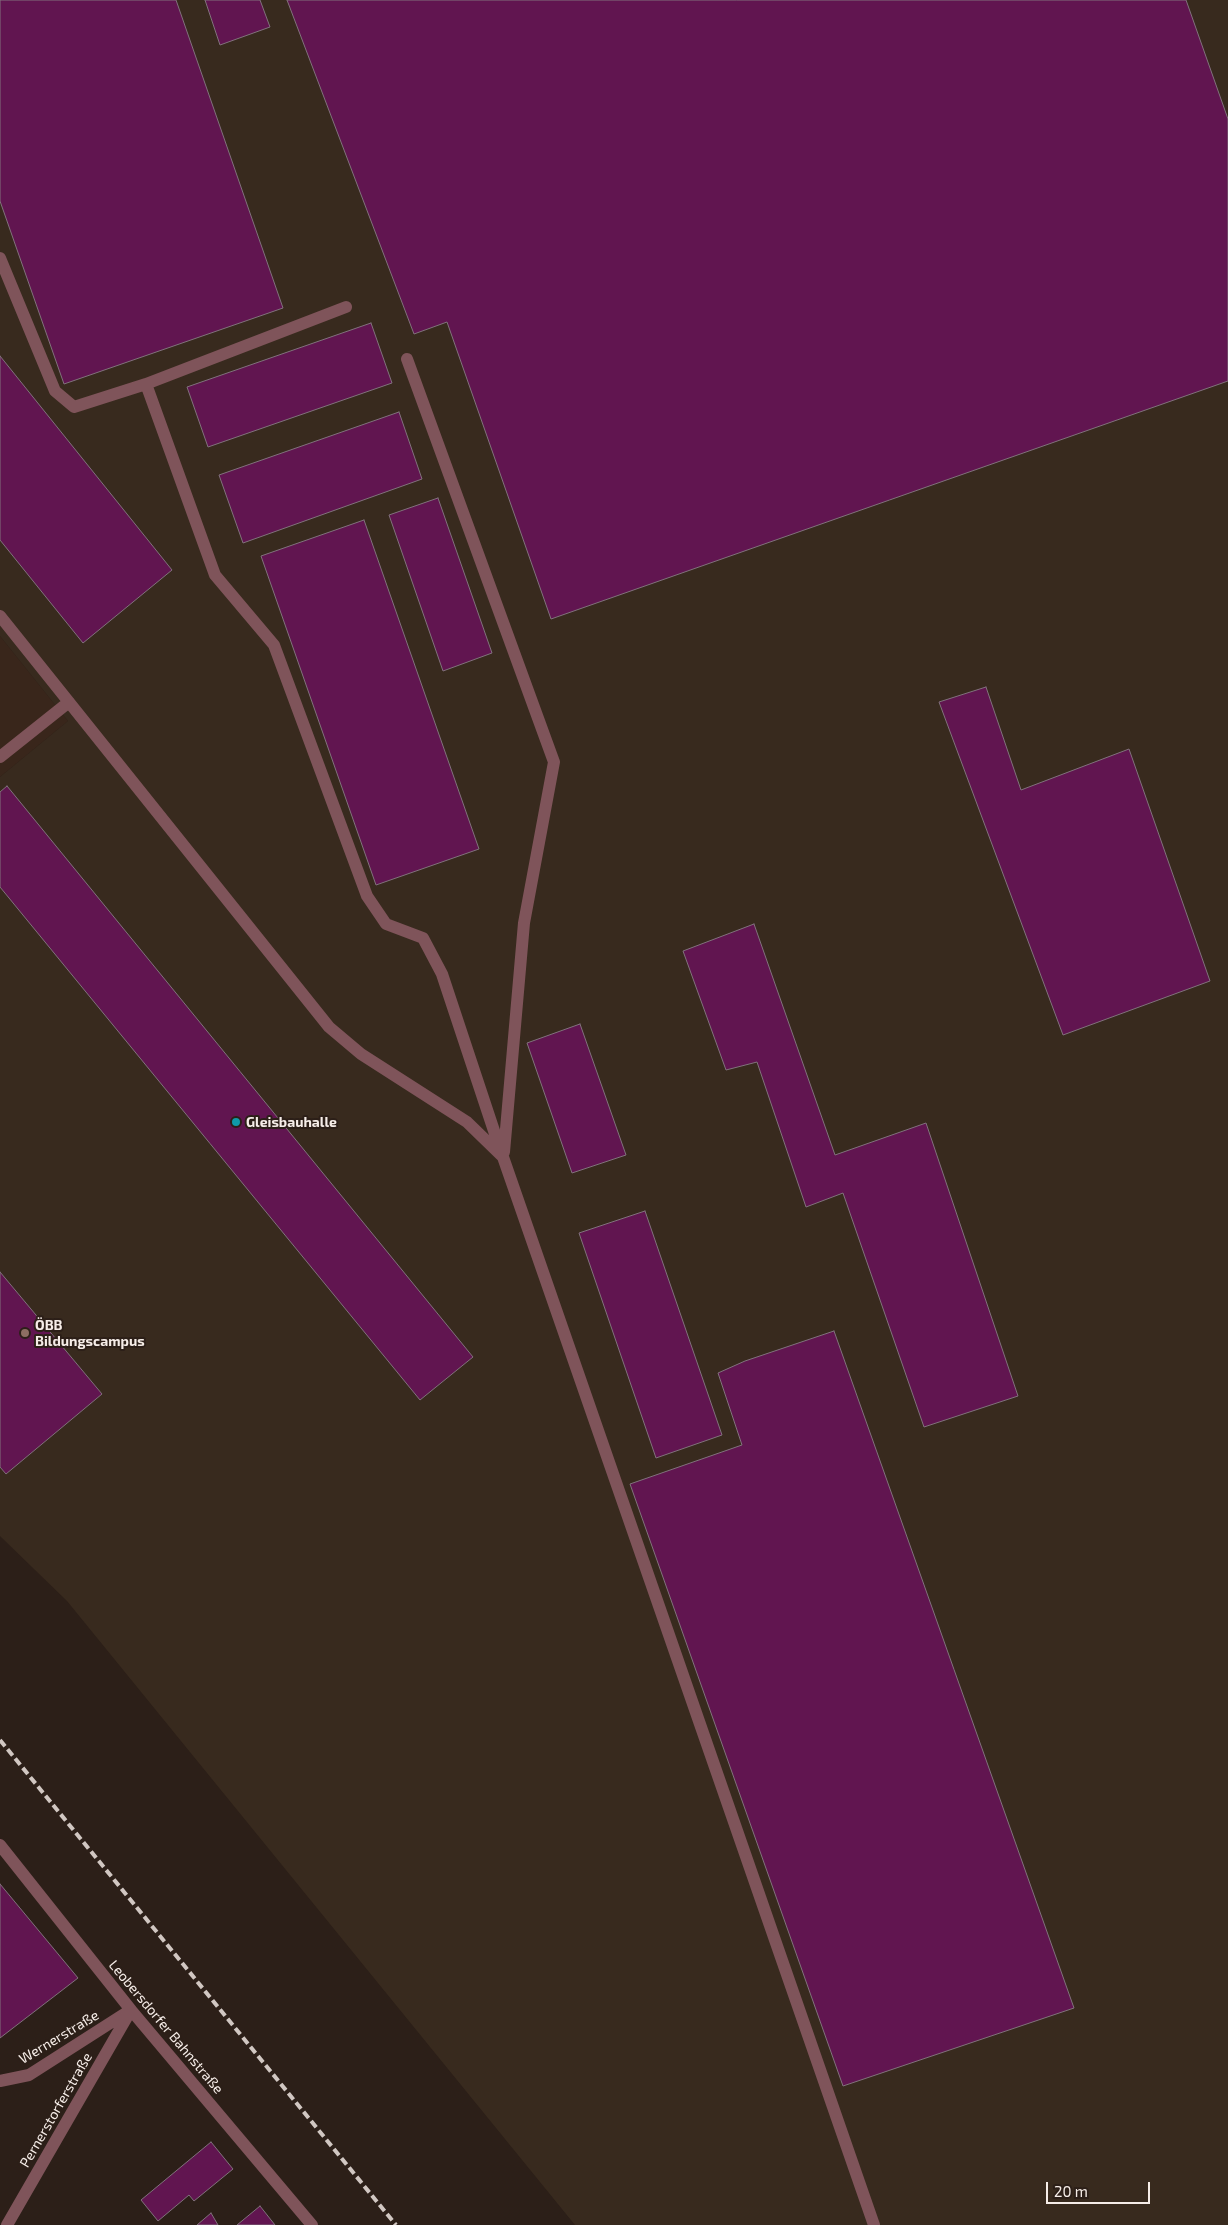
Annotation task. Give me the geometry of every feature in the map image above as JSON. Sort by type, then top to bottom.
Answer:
[{"type":"street","points":[[0,258],[55,391],[74,406],[146,384],[346,307]]},
{"type":"street","points":[[407,359],[554,762],[524,924],[503,1157]]},
{"type":"street","points":[[146,384],[215,575],[274,645],[367,896],[386,924],[423,938],[442,974],[503,1157],[874,2225]]},
{"type":"street","points":[[0,616],[330,1027],[361,1054],[467,1122],[503,1157]]},
{"type":"street","points":[[0,757],[69,702]]},
{"type":"street","name":"Leobersdorfer Bahnstraße","points":[[0,1845],[131,2010],[312,2225]]},
{"type":"street","name":"Wernerstraße","points":[[0,2081],[29,2075],[131,2010]]},
{"type":"street","name":"Pernerstorferstraße","points":[[7,2225],[131,2010]]},
{"type":"shaded area","points":[[0,0],[1228,0],[1228,2225],[575,2225],[67,1601],[0,1536],[0,1467],[6,1474],[102,1394],[0,1272],[0,777],[68,721],[0,636]]},
{"type":"shaded area","points":[[0,636],[68,721],[0,777]]},
{"type":"building","points":[[0,0],[176,0],[283,308],[64,384],[0,201]]},
{"type":"building","points":[[205,0],[260,0],[270,27],[220,45]]},
{"type":"building","points":[[287,0],[1186,0],[1228,119],[1228,381],[551,619],[447,322],[414,334]]},
{"type":"building","points":[[371,323],[392,383],[208,447],[187,387]]},
{"type":"building","points":[[0,356],[172,570],[83,643],[0,540]]},
{"type":"building","points":[[399,412],[422,479],[243,543],[219,475]]},
{"type":"building","points":[[438,498],[492,653],[443,671],[389,515]]},
{"type":"building","points":[[364,520],[479,849],[376,885],[261,556]]},
{"type":"building","points":[[986,687],[1021,790],[1129,749],[1210,981],[1063,1035],[939,702]]},
{"type":"building","name":"Gleisbauhalle","points":[[7,786],[473,1357],[420,1400],[0,887],[0,792]]},
{"type":"building","points":[[754,924],[835,1155],[926,1123],[1018,1396],[924,1427],[843,1193],[806,1207],[757,1062],[726,1070],[683,951]]},
{"type":"building","points":[[580,1024],[626,1155],[572,1173],[527,1043]]},
{"type":"building","points":[[645,1211],[722,1435],[656,1458],[579,1233]]},
{"type":"building","name":"ÖBB Bildungscampus","points":[[0,1272],[102,1394],[6,1474],[0,1467]]},
{"type":"building","points":[[834,1331],[1074,2008],[843,2086],[630,1484],[742,1445],[718,1373],[745,1361]]},
{"type":"building","points":[[0,1884],[78,1978],[0,2038]]},
{"type":"building","points":[[211,2142],[233,2169],[194,2201],[189,2195],[158,2221],[141,2200]]},
{"type":"building","points":[[260,2206],[275,2225],[237,2225]]},
{"type":"building","points":[[211,2213],[218,2225],[197,2225]]},
{"type":"railway","points":[[0,1740],[396,2225]]},
{"type":"place","name":"Gleisbauhalle","points":[[236,1122]]},
{"type":"place","name":"ÖBB Bildungscampus","points":[[25,1333]]}]
